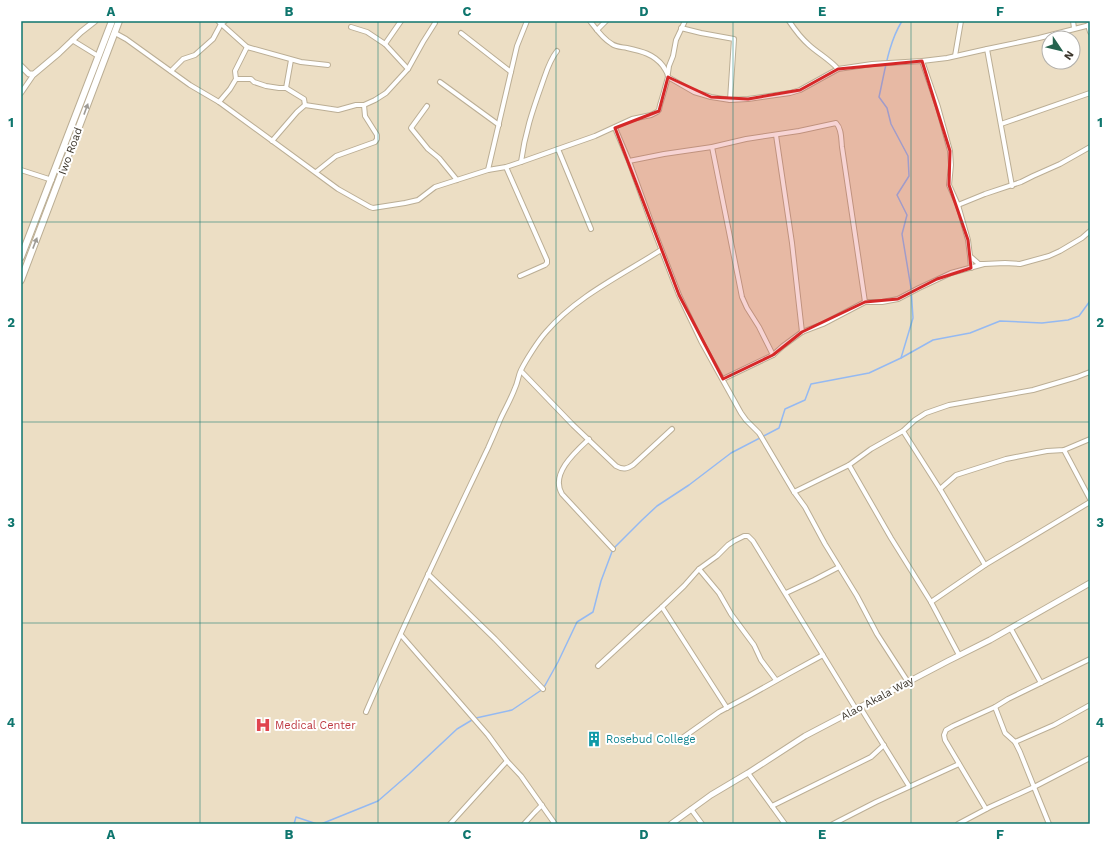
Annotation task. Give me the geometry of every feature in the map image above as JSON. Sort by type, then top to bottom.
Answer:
[{"type":"main road","name":"Iwo Road","points":[[21,257],[52,180],[112,21]]},
{"type":"main road","name":"Iwo Road","points":[[21,280],[119,21]]},
{"type":"street","points":[[21,93],[34,74],[95,21]]},
{"type":"street","points":[[385,44],[401,21]]},
{"type":"street","points":[[488,170],[510,72],[526,21]]},
{"type":"street","points":[[590,21],[611,44],[636,50],[655,58],[668,75],[694,92],[730,100],[790,93],[800,90],[838,69],[882,63],[922,61],[955,56],[1039,38],[1089,25],[1090,32]]},
{"type":"street","points":[[597,30],[606,21]]},
{"type":"street","points":[[114,33],[132,43],[190,85],[220,102],[338,188],[374,208],[418,200],[435,187],[488,170],[506,167],[521,162],[595,136],[632,119],[651,115],[657,112],[659,110],[663,95],[676,40],[685,21]]},
{"type":"street","points":[[789,21],[799,36],[838,69]]},
{"type":"street","points":[[955,56],[961,21]]},
{"type":"street","points":[[1073,21],[1074,28]]},
{"type":"street","points":[[171,71],[183,59],[195,55],[213,39],[221,22],[247,47],[291,60],[328,65]]},
{"type":"street","points":[[272,141],[305,105],[338,110],[370,103],[386,93],[408,69],[435,23]]},
{"type":"street","points":[[351,27],[367,32],[385,44],[408,69]]},
{"type":"street","points":[[681,28],[734,39],[730,100]]},
{"type":"street","points":[[461,33],[510,72]]},
{"type":"street","points":[[72,40],[98,56]]},
{"type":"street","points":[[220,102],[236,79],[235,71],[247,47]]},
{"type":"street","points":[[987,49],[1013,185]]},
{"type":"street","points":[[521,162],[524,139],[531,112],[551,58],[557,51]]},
{"type":"street","points":[[286,88],[291,60]]},
{"type":"street","points":[[922,61],[938,107],[950,151],[949,185],[958,205],[968,240],[971,268]]},
{"type":"street","points":[[21,66],[29,74],[34,74]]},
{"type":"street","points":[[236,79],[251,79],[262,85],[286,88],[304,99],[305,105]]},
{"type":"street","points":[[440,82],[499,125]]},
{"type":"street","points":[[1001,124],[1090,93]]},
{"type":"street","points":[[316,172],[336,156],[375,142],[377,135],[365,116],[364,105]]},
{"type":"street","points":[[427,106],[410,128],[428,148],[440,158],[457,180]]},
{"type":"street","points":[[630,161],[836,123],[841,132],[865,302]]},
{"type":"street","points":[[615,128],[630,161],[678,294],[694,328],[746,420],[759,433],[769,448],[857,596],[877,634],[908,682]]},
{"type":"street","points":[[776,135],[792,243],[802,332]]},
{"type":"street","points":[[712,147],[742,297],[773,355]]},
{"type":"street","points":[[958,205],[1021,182],[1060,164],[1090,147]]},
{"type":"street","points":[[558,149],[591,229]]},
{"type":"street","points":[[506,167],[547,260],[545,265],[520,276]]},
{"type":"street","points":[[21,170],[52,180]]},
{"type":"street","points":[[970,256],[979,264],[1020,264],[1049,256],[1060,251],[1082,238],[1090,231]]},
{"type":"street","points":[[366,712],[428,574],[516,388],[521,371],[546,333],[565,313],[631,268],[645,261],[661,250]]},
{"type":"street","points":[[723,379],[773,355],[802,332],[823,324],[865,302],[882,302],[898,299],[951,273],[984,264]]},
{"type":"street","points":[[521,371],[616,466],[627,469],[646,454],[672,429]]},
{"type":"street","points":[[794,492],[849,465],[871,449],[904,431],[915,420],[926,413],[949,405],[1033,390],[1090,372]]},
{"type":"street","points":[[904,431],[985,565]]},
{"type":"street","points":[[588,439],[569,459],[564,467],[559,477],[559,486],[562,494],[613,549]]},
{"type":"street","points":[[940,489],[956,476],[1006,459],[1047,451],[1064,450],[1090,439]]},
{"type":"street","points":[[1064,450],[1090,498]]},
{"type":"street","points":[[849,465],[891,538],[931,602],[959,655]]},
{"type":"street","points":[[931,602],[985,565],[1090,502]]},
{"type":"street","points":[[598,666],[684,586],[699,569],[717,556],[734,540],[748,536],[753,541],[786,593],[823,656],[884,745],[909,786]]},
{"type":"street","points":[[786,593],[839,567]]},
{"type":"street","points":[[699,569],[719,594],[731,614],[754,646],[761,660],[776,680]]},
{"type":"street","points":[[428,574],[495,639],[543,689]]},
{"type":"street","name":"Alao Akala Way","points":[[671,824],[711,795],[805,736],[1011,629],[1090,583]]},
{"type":"street","points":[[662,607],[727,708]]},
{"type":"street","points":[[1011,629],[1041,682]]},
{"type":"street","points":[[400,635],[488,735],[507,761],[521,776],[555,824]]},
{"type":"street","points":[[678,741],[719,712],[823,656]]},
{"type":"street","points":[[986,809],[945,740],[944,734],[946,730],[1090,659]]},
{"type":"street","points":[[1015,742],[1090,705]]},
{"type":"street","points":[[995,707],[1006,733],[1015,742],[1020,752],[1049,824]]},
{"type":"street","points":[[772,806],[871,757],[884,745]]},
{"type":"street","points":[[958,824],[1090,758]]},
{"type":"street","points":[[450,824],[507,761]]},
{"type":"street","points":[[834,824],[909,786],[959,764]]},
{"type":"street","points":[[748,773],[785,824]]},
{"type":"street","points":[[524,824],[542,806]]},
{"type":"street","points":[[691,809],[702,824]]},
{"type":"highlighted area","points":[[922,61],[950,151],[949,185],[968,240],[971,268],[937,279],[898,299],[865,302],[802,332],[773,355],[723,379],[679,295],[615,128],[659,111],[668,77],[711,97],[748,99],[800,90],[838,69]]},
{"type":"waterway","points":[[901,358],[913,318],[911,288],[902,234],[907,215],[897,195],[909,176],[908,156],[891,124],[887,108],[879,97],[890,48],[902,21]]},
{"type":"waterway","points":[[476,718],[512,710],[543,689],[577,622],[593,612],[601,581],[613,549],[657,506],[689,485],[731,453],[779,428],[785,409],[805,400],[811,384],[869,373],[901,358],[933,340],[970,333],[1000,321],[1042,323],[1068,320],[1079,316],[1090,301]]},
{"type":"waterway","points":[[321,824],[378,801],[457,729],[472,720]]},
{"type":"waterway","points":[[294,824],[296,817],[317,824]]},
{"type":"place","name":"Medical Center","points":[[263,725]]},
{"type":"place","name":"Rosebud College","points":[[594,739]]}]
